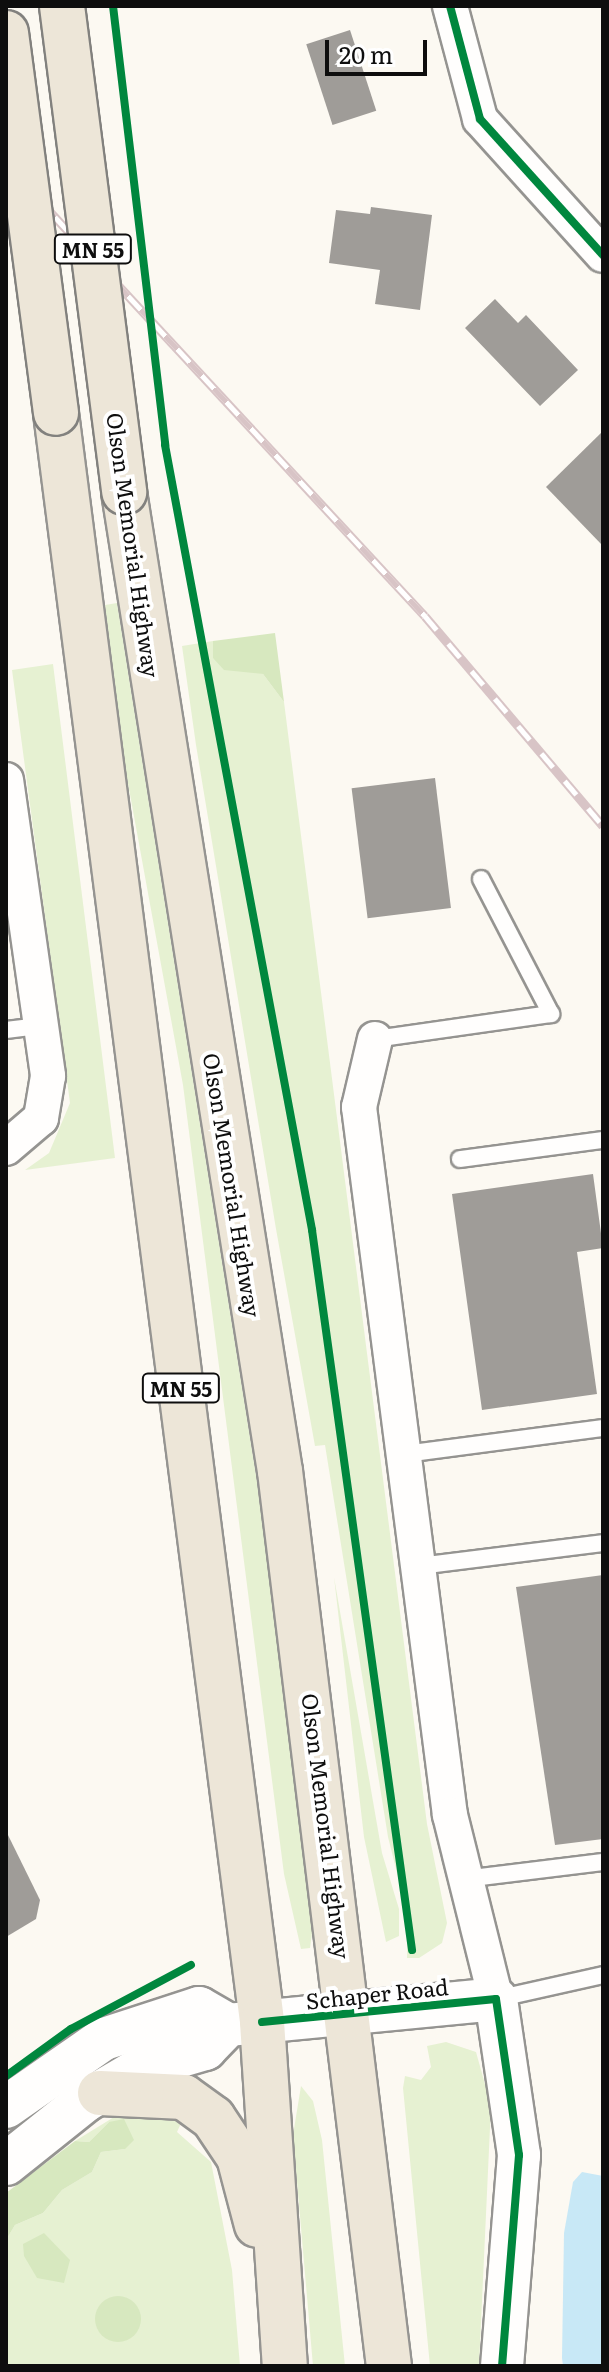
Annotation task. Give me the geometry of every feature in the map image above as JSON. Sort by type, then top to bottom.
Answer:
[{"type":"main road","name":"Olson Memorial Highway","points":[[62,6],[124,492],[280,1471],[350,2014],[389,2366]]},
{"type":"main road","name":"MN 55","points":[[6,33],[56,413],[284,2351]]},
{"type":"main road","points":[[100,2093],[184,2097],[226,2135],[249,2190],[284,2351]]},
{"type":"street","points":[[450,6],[480,119],[603,255]]},
{"type":"street","points":[[6,780],[40,1026],[46,1099],[19,1140]]},
{"type":"street","points":[[375,1039],[359,1107],[463,1879],[496,1999],[519,2155],[502,2366]]},
{"type":"street","name":"Schaper Road","points":[[6,2107],[73,2056],[148,2021],[199,2008],[245,2023],[496,1999]]},
{"type":"street","points":[[6,2164],[100,2093],[143,2067],[205,2049],[245,2023]]},
{"type":"lane","points":[[375,1039],[551,1014],[481,879]]},
{"type":"lane","points":[[6,1030],[40,1026]]},
{"type":"lane","points":[[460,1159],[603,1140]]},
{"type":"lane","points":[[405,1454],[603,1428]]},
{"type":"lane","points":[[419,1566],[603,1543]]},
{"type":"lane","points":[[463,1879],[603,1862]]},
{"type":"lane","points":[[496,1999],[603,1975]]},
{"type":"green space","points":[[117,603],[269,1557],[313,1926],[310,1948],[301,1949],[284,1874],[183,1085],[123,756],[105,605]]},
{"type":"green space","points":[[275,633],[284,702],[263,674],[224,670],[213,658],[213,641]]},
{"type":"green space","points":[[213,641],[213,658],[263,674],[284,702],[427,1824],[447,1923],[442,1943],[419,1958],[407,1958],[408,1917],[388,1837],[325,1445],[315,1446],[196,745],[182,646]]},
{"type":"green space","points":[[53,664],[115,1158],[25,1170],[49,1153],[70,1103],[12,670]]},
{"type":"green space","points":[[334,1577],[382,1853],[399,1909],[399,1936],[386,1942],[364,1837]]},
{"type":"green space","points":[[446,2042],[476,2052],[491,2106],[479,2366],[430,2366],[403,2088],[405,2076],[421,2080],[431,2067],[427,2046]]},
{"type":"green space","points":[[301,2086],[313,2101],[322,2140],[345,2366],[313,2366],[293,2135]]},
{"type":"green space","points":[[119,2114],[182,2121],[177,2132],[211,2162],[232,2270],[240,2366],[6,2366],[6,2240],[15,2225],[43,2213],[62,2190],[92,2172],[101,2152],[125,2149],[109,2122],[89,2142],[75,2141]]},
{"type":"green space","points":[[124,2119],[134,2140],[125,2149],[101,2152],[92,2172],[62,2190],[43,2213],[15,2225],[6,2240],[6,2193],[75,2141],[89,2142],[109,2122]]},
{"type":"green space","points":[[44,2233],[70,2260],[64,2283],[37,2278],[24,2256],[23,2244]]},
{"type":"green space","points":[[118,2296],[134,2303],[141,2319],[134,2335],[118,2342],[102,2335],[95,2319],[102,2303]]},
{"type":"water","points":[[582,2172],[603,2176],[603,2366],[563,2366],[562,2358],[564,2233],[573,2182]]},
{"type":"building","points":[[350,30],[376,111],[333,125],[306,44]]},
{"type":"building","points":[[371,207],[432,215],[420,310],[375,304],[380,270],[329,263],[336,210],[370,214]]},
{"type":"building","points":[[495,299],[518,323],[526,315],[578,370],[540,406],[465,328]]},
{"type":"building","points":[[603,431],[603,546],[546,487]]},
{"type":"building","points":[[435,778],[451,908],[368,918],[352,788]]},
{"type":"building","points":[[593,1174],[603,1248],[577,1252],[597,1394],[482,1410],[452,1194]]},
{"type":"building","points":[[603,1575],[603,1839],[555,1845],[516,1587]]},
{"type":"building","points":[[6,1831],[40,1900],[36,1919],[6,1937]]},
{"type":"railway","points":[[6,164],[425,616],[603,826]]},
{"type":"cycle path","points":[[113,6],[165,445],[312,1230],[412,1950]]},
{"type":"cycle path","points":[[450,6],[480,119],[603,255]]},
{"type":"cycle path","points":[[6,2076],[71,2029],[191,1965]]},
{"type":"cycle path","points":[[262,2022],[496,1999],[519,2155],[502,2366]]}]
